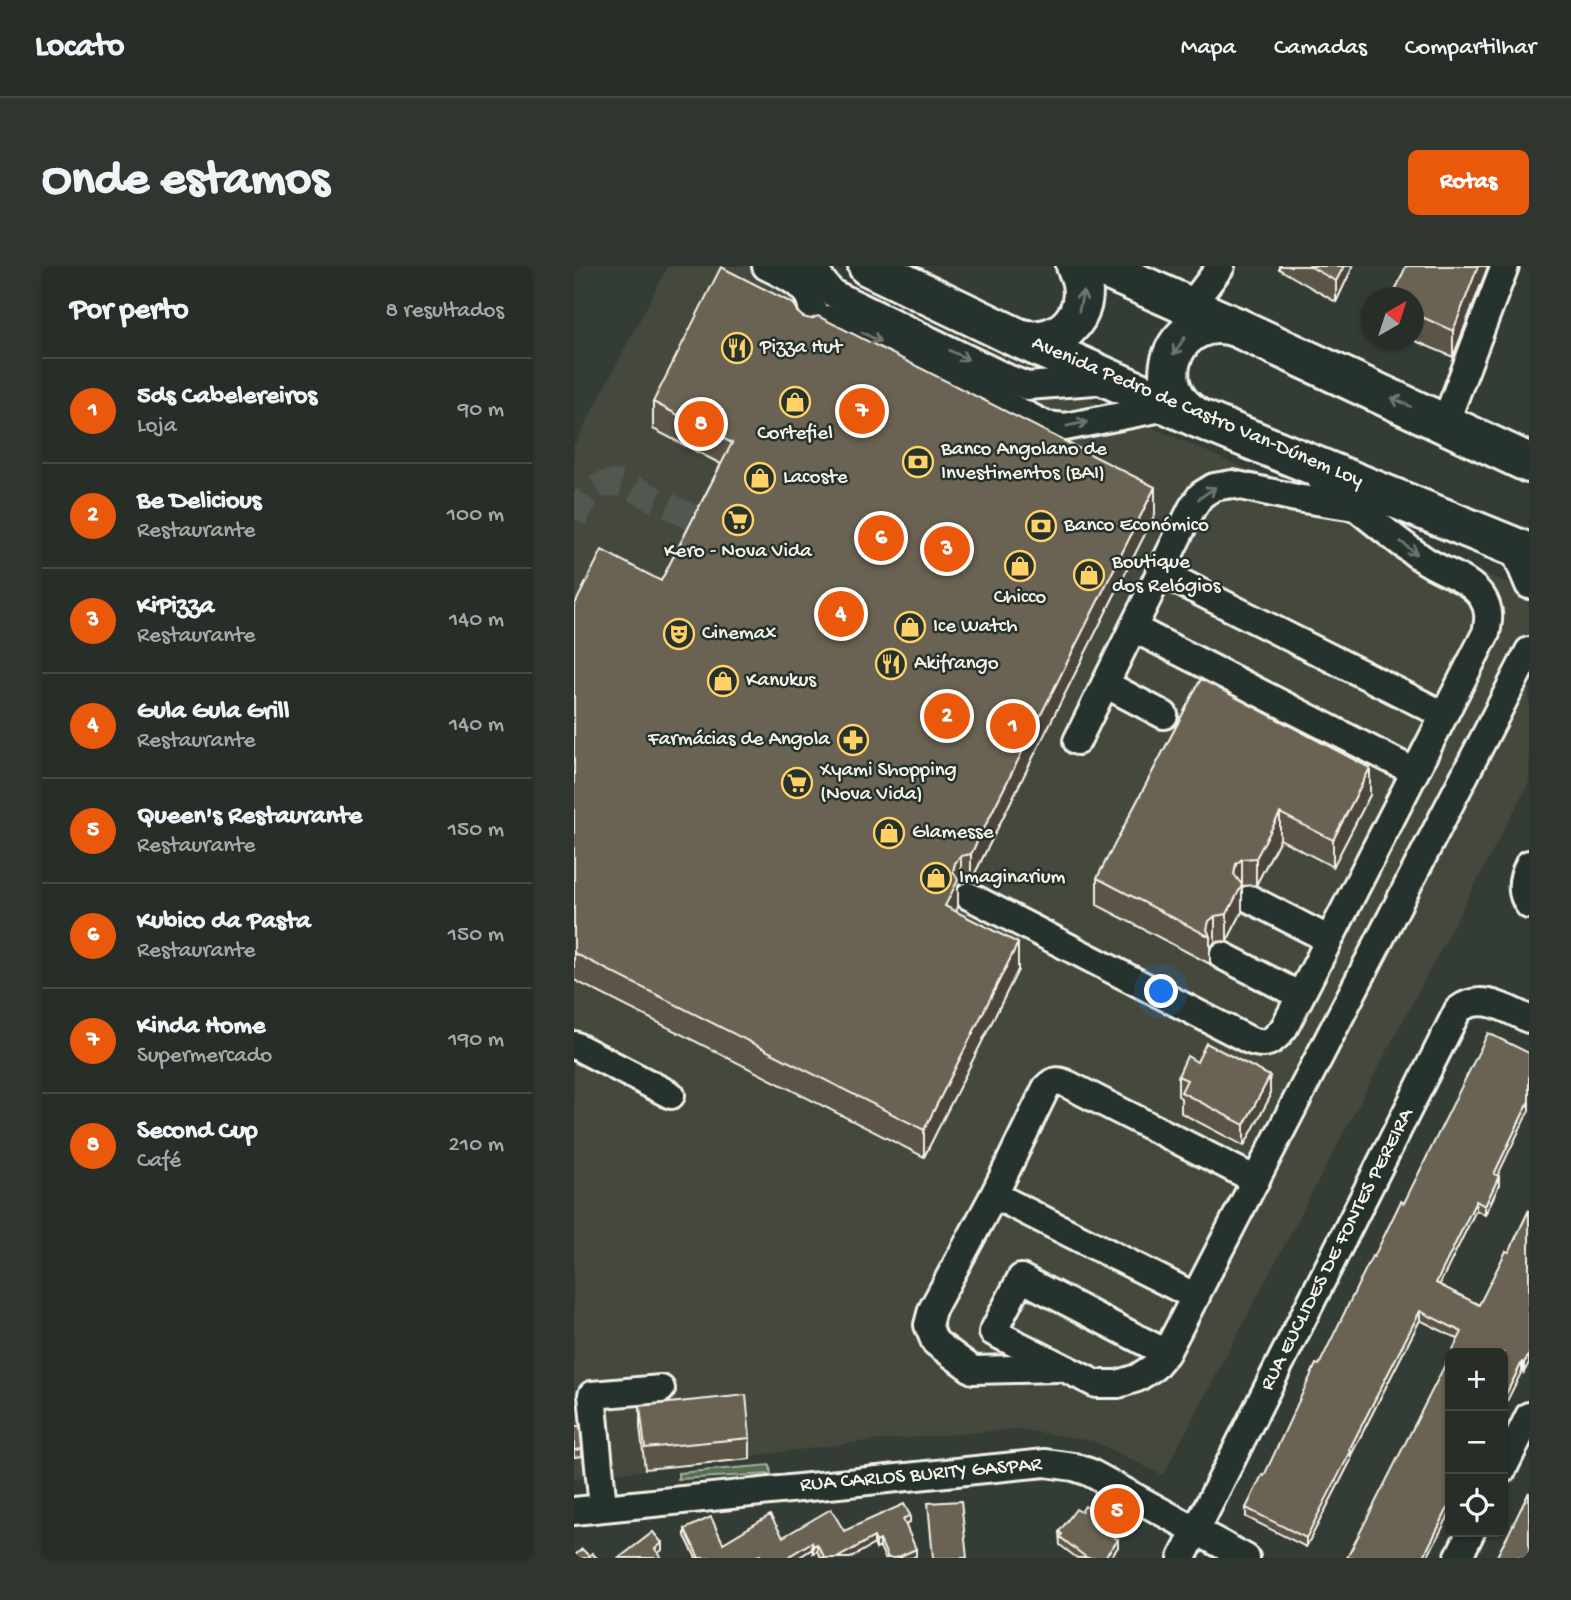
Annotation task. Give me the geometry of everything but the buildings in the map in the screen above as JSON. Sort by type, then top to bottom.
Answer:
[{"type":"highway","name":"Avenida Pedro de Castro Van-Dúnem Loy","points":[[868,266],[1016,337],[1186,412],[1521,550]]},
{"type":"highway","points":[[1016,337],[1031,341],[1048,339],[1062,332],[1074,321],[1081,307],[1084,291],[1076,266]]},
{"type":"highway","points":[[1098,266],[1529,463]]},
{"type":"highway","points":[[1186,412],[1176,398],[1169,375],[1171,358],[1178,343],[1197,328],[1213,324],[1238,328]]},
{"type":"street","points":[[766,266],[789,278],[809,296],[814,306],[810,330],[825,319],[838,320],[1046,425],[1065,427],[1186,412]]},
{"type":"street","points":[[806,266],[815,272],[832,293],[1027,386],[1113,379]]},
{"type":"street","points":[[1190,307],[1221,266]]},
{"type":"street","points":[[1445,423],[1505,266]]},
{"type":"street","points":[[969,896],[1261,1044],[1274,1040],[1279,1034],[1486,633],[1489,621],[1487,607],[1481,595],[1470,584],[1425,561],[1294,457]]},
{"type":"street","points":[[1077,741],[1200,495],[1214,487],[1232,484],[1296,498],[1450,520]]},
{"type":"street","points":[[1521,550],[1529,585]]},
{"type":"street","points":[[1160,572],[1444,715]]},
{"type":"street","points":[[1133,628],[1415,772]]},
{"type":"street","points":[[993,1332],[1096,1384],[1118,1384],[1137,1378],[1154,1367],[1166,1353],[1529,651]]},
{"type":"street","points":[[1105,684],[1164,715]]},
{"type":"street","points":[[1529,864],[1522,885],[1529,905]]},
{"type":"street","points":[[1250,899],[1328,939]]},
{"type":"street","points":[[1223,956],[1299,995]]},
{"type":"street","name":"RUA EUCLIDES DE FONTES PEREIRA","points":[[1182,1558],[1458,1010],[1467,1003],[1479,1001],[1527,1012]]},
{"type":"street","points":[[574,1045],[671,1095]]},
{"type":"street","points":[[1063,1368],[973,1370],[935,1342],[928,1325],[932,1310],[1051,1082],[1059,1080],[1256,1180]]},
{"type":"street","points":[[994,1195],[1196,1297]]},
{"type":"street","points":[[973,1370],[1021,1278],[1166,1353]]},
{"type":"street","points":[[603,1507],[592,1395],[661,1390]]},
{"type":"street","points":[[1508,1459],[1529,1416]]},
{"type":"street","name":"RUA CARLOS BURITY GASPAR","points":[[574,1511],[1045,1463],[1089,1472],[1245,1558]]},
{"type":"street","points":[[1458,1558],[1468,1537]]},
{"type":"shaded area","points":[[668,266],[784,266],[1529,593],[1529,782],[1163,1475],[1093,1441],[1018,1429],[858,1442],[574,1479],[574,446]]},
{"type":"green space","points":[[770,1465],[771,1474],[678,1479],[678,1473]]},
{"type":"tunnel","points":[[574,519],[587,496],[599,487],[614,483],[624,484],[712,527]]},
{"type":"place","name":"Pizza Hut","points":[[737,348]]},
{"type":"place","name":"Cortefiel","points":[[795,402]]},
{"type":"place","name":"Kinda Home","points":[[862,411]]},
{"type":"place","name":"Second Cup","points":[[701,424]]},
{"type":"place","name":"Banco Angolano de Investimentos (BAI)","points":[[918,462]]},
{"type":"place","name":"Lacoste","points":[[760,478]]},
{"type":"place","name":"Kero - Nova Vida","points":[[738,520]]},
{"type":"place","name":"Banco Económico","points":[[1041,526]]},
{"type":"place","name":"Kubico da Pasta","points":[[881,538]]},
{"type":"place","name":"KiPizza","points":[[947,549]]},
{"type":"place","name":"Chicco","points":[[1020,566]]},
{"type":"place","name":"Boutique dos Relógios","points":[[1089,575]]},
{"type":"place","name":"Gula Gula Grill","points":[[841,614]]},
{"type":"place","name":"Ice Watch","points":[[910,627]]},
{"type":"place","name":"Cinemax","points":[[679,634]]},
{"type":"place","name":"Akifrango","points":[[891,664]]},
{"type":"place","name":"Kanukus","points":[[723,681]]},
{"type":"place","name":"Be Delicious","points":[[947,716]]},
{"type":"place","name":"5ds Cabelereiros","points":[[1013,726]]},
{"type":"place","name":"Farmácias de Angola","points":[[853,740]]},
{"type":"place","name":"Xyami Shopping (Nova Vida)","points":[[797,783]]},
{"type":"place","name":"Glamesse","points":[[889,833]]},
{"type":"place","name":"Imaginarium","points":[[936,878]]},
{"type":"place","name":"Queen's Restaurante","points":[[1117,1511]]}]
